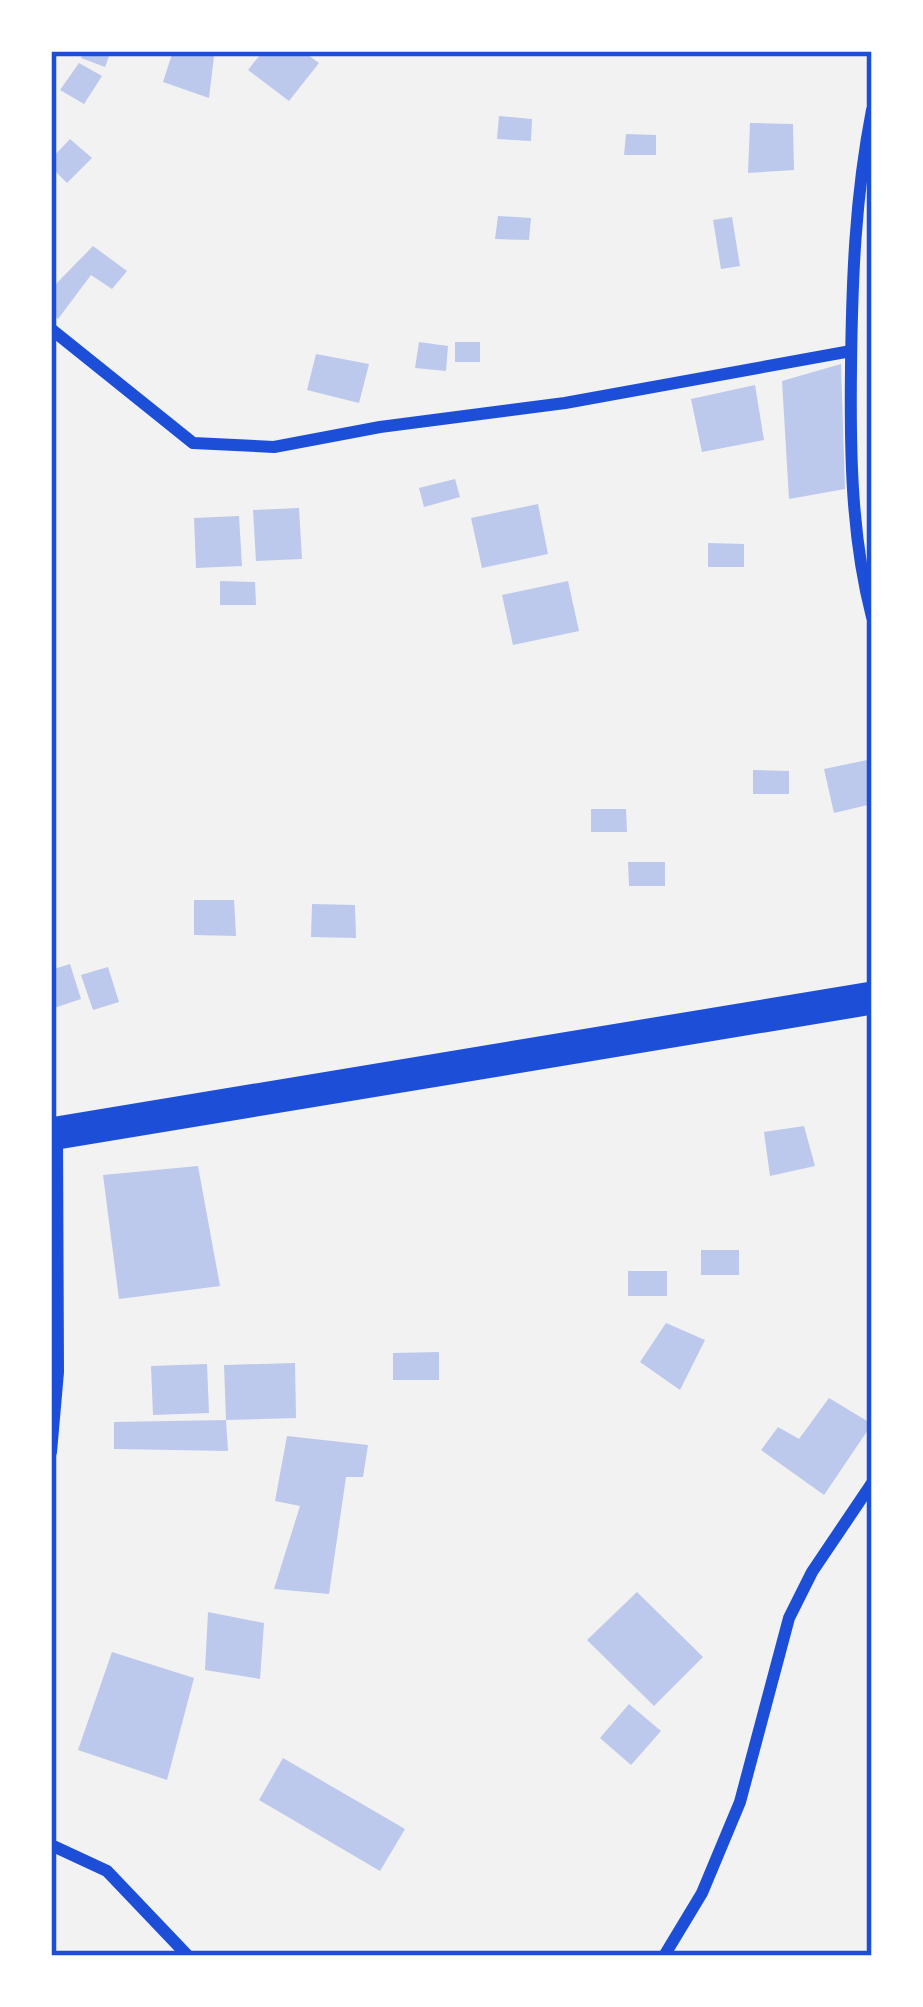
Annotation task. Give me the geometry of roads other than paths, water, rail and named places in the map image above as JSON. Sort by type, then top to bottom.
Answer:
[{"type":"highway","points":[[54,1133],[872,998]]},
{"type":"street","points":[[872,110],[851,260],[855,523],[872,617]]},
{"type":"street","points":[[51,329],[193,442],[251,447],[297,445],[380,427],[565,403],[851,351]]},
{"type":"street","points":[[51,1452],[58,1372],[54,1133]]},
{"type":"street","points":[[664,1956],[702,1893],[740,1802],[789,1618],[812,1572],[872,1484]]},
{"type":"street","points":[[51,1845],[107,1871],[188,1956]]}]
